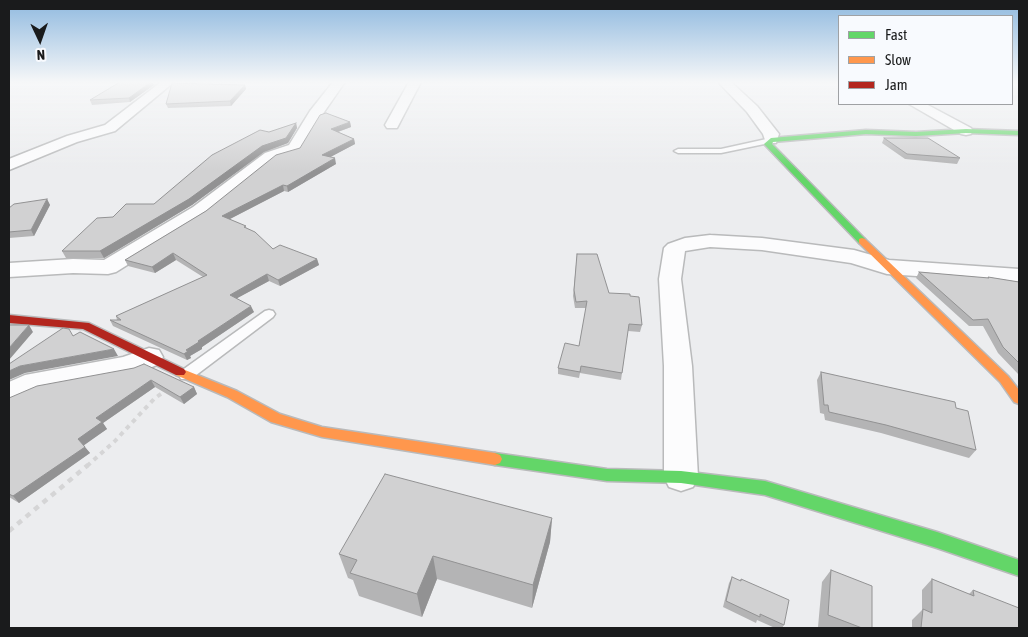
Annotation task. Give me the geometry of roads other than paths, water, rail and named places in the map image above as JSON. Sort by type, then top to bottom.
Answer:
[{"type":"street","points":[[9,165],[72,138],[110,128],[131,112]]},
{"type":"street","points":[[9,270],[73,266],[108,267],[200,212],[271,156],[295,148],[317,112]]},
{"type":"street","points":[[392,126],[399,112]]},
{"type":"street","points":[[753,112],[771,134],[771,140],[768,144],[774,151],[887,268],[1004,379],[1019,399]]},
{"type":"street","points":[[930,112],[966,131]]},
{"type":"street","points":[[771,140],[866,132],[916,134],[966,131],[1019,133]]},
{"type":"street","points":[[681,477],[678,366],[670,279],[675,248],[685,244],[710,241],[762,244],[844,256],[887,268],[1019,276]]},
{"type":"street","points":[[9,319],[85,326],[186,375],[232,394],[276,418],[322,432],[471,456],[607,475],[681,477],[765,488],[937,540],[1019,568]]},
{"type":"street","points":[[9,394],[35,382],[128,366],[149,357]]},
{"type":"lane","points":[[678,151],[721,151],[771,140]]},
{"type":"lane","points":[[186,375],[269,314]]}]
